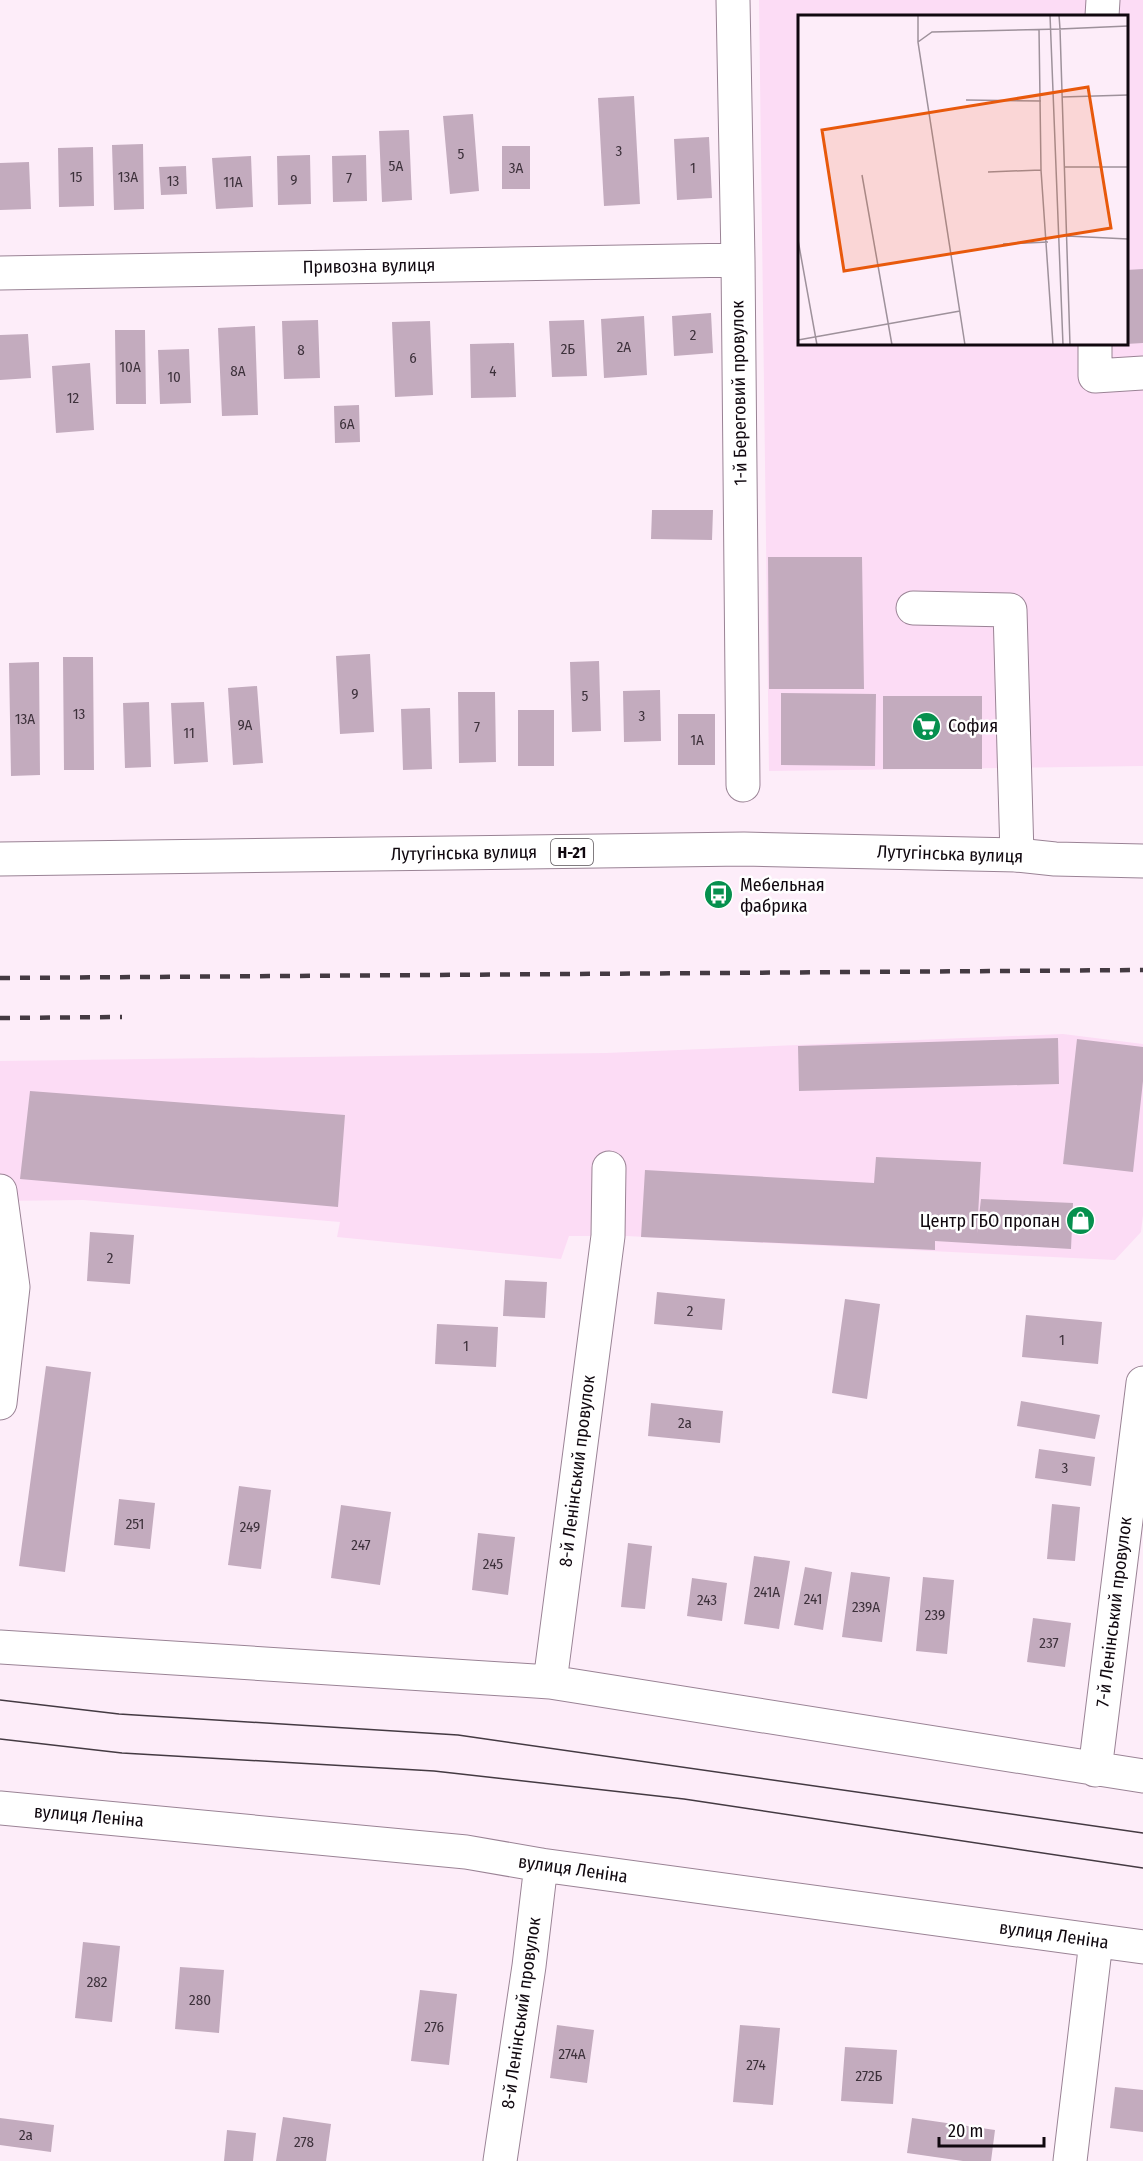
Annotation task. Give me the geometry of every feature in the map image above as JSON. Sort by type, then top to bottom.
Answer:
[{"type":"street","name":"1-й Береговий провулок","points":[[733,0],[743,785]]},
{"type":"street","points":[[1102,15],[1103,0]]},
{"type":"street","name":"Привозна вулиця","points":[[0,273],[738,260]]},
{"type":"street","points":[[1095,345],[1095,376],[1143,373]]},
{"type":"street","points":[[913,608],[1010,610],[1017,855]]},
{"type":"street","name":"Лутугінська вулиця","points":[[0,860],[744,849],[1017,855],[1143,861]]},
{"type":"street","name":"8-й Ленінський провулок","points":[[550,1682],[608,1236],[609,1168]]},
{"type":"street","points":[[0,1191],[13,1287],[0,1403]]},
{"type":"street","name":"7-й Ленінський провулок","points":[[1095,1770],[1143,1383]]},
{"type":"street","points":[[0,1647],[550,1682],[1143,1776]]},
{"type":"street","name":"вулиця Леніна","points":[[0,1808],[466,1852],[541,1865],[1143,1947]]},
{"type":"street","name":"8-й Ленінський провулок","points":[[500,2161],[529,1966],[541,1865]]},
{"type":"street","points":[[1070,2161],[1096,1941]]},
{"type":"shaded area","points":[[759,0],[1143,0],[1143,766],[769,771]]},
{"type":"shaded area","points":[[1063,1034],[1143,1044],[1143,1215],[1141,1232],[1115,1260],[626,1236],[569,1236],[561,1259],[337,1237],[340,1222],[83,1200],[0,1201],[0,1061],[606,1053]]},
{"type":"building","points":[[634,96],[640,204],[604,206],[598,98]]},
{"type":"building","points":[[473,114],[479,191],[450,194],[443,116]]},
{"type":"building","points":[[409,130],[412,200],[382,202],[379,131]]},
{"type":"building","points":[[709,137],[712,198],[677,200],[674,139]]},
{"type":"building","points":[[143,144],[144,209],[114,210],[112,145]]},
{"type":"building","points":[[502,146],[530,146],[530,189],[502,189]]},
{"type":"building","points":[[93,147],[94,206],[59,207],[58,148]]},
{"type":"building","points":[[310,155],[311,204],[278,205],[277,156]]},
{"type":"building","points":[[366,155],[367,201],[333,202],[332,156]]},
{"type":"building","points":[[251,156],[253,207],[216,209],[212,158]]},
{"type":"building","points":[[29,162],[31,209],[0,210],[0,163]]},
{"type":"building","points":[[186,166],[187,194],[161,195],[159,167]]},
{"type":"building","points":[[1143,269],[1143,343],[1128,344],[1128,270]]},
{"type":"building","points":[[711,313],[713,353],[674,356],[672,316]]},
{"type":"building","points":[[644,316],[647,375],[604,378],[601,319]]},
{"type":"building","points":[[318,320],[320,378],[284,379],[282,321]]},
{"type":"building","points":[[584,320],[587,376],[552,377],[549,321]]},
{"type":"building","points":[[430,321],[433,395],[395,397],[392,322]]},
{"type":"building","points":[[255,326],[258,415],[222,416],[218,328]]},
{"type":"building","points":[[115,330],[145,330],[146,404],[116,404]]},
{"type":"building","points":[[28,334],[31,378],[0,380],[0,335]]},
{"type":"building","points":[[514,343],[516,397],[471,398],[470,344]]},
{"type":"building","points":[[189,349],[191,403],[160,404],[158,350]]},
{"type":"building","points":[[90,363],[94,430],[56,433],[52,366]]},
{"type":"building","points":[[359,405],[360,442],[335,443],[334,406]]},
{"type":"building","points":[[652,510],[713,510],[712,540],[651,539]]},
{"type":"building","points":[[768,557],[862,557],[864,689],[769,689]]},
{"type":"building","points":[[370,654],[374,732],[340,734],[336,656]]},
{"type":"building","points":[[63,657],[93,657],[94,770],[64,770]]},
{"type":"building","points":[[599,661],[601,731],[572,732],[570,662]]},
{"type":"building","points":[[39,662],[40,775],[11,776],[9,663]]},
{"type":"building","points":[[257,686],[263,763],[233,765],[228,688]]},
{"type":"building","points":[[660,690],[661,741],[624,742],[623,691]]},
{"type":"building","points":[[458,692],[495,692],[496,762],[459,763]]},
{"type":"building","points":[[781,693],[876,694],[875,766],[781,765]]},
{"type":"building","points":[[883,696],[982,696],[982,769],[883,769]]},
{"type":"building","points":[[149,702],[151,767],[125,768],[123,703]]},
{"type":"building","points":[[204,702],[208,762],[174,764],[171,703]]},
{"type":"building","points":[[430,708],[432,769],[403,770],[401,709]]},
{"type":"building","points":[[518,710],[554,710],[554,766],[518,766]]},
{"type":"building","points":[[678,714],[715,714],[715,765],[678,765]]},
{"type":"building","points":[[1058,1038],[1059,1084],[799,1091],[798,1046]]},
{"type":"building","points":[[1077,1039],[1143,1047],[1143,1081],[1133,1172],[1063,1164]]},
{"type":"building","points":[[30,1091],[345,1115],[338,1207],[20,1179]]},
{"type":"building","points":[[876,1157],[981,1162],[977,1233],[981,1199],[1073,1203],[1071,1249],[935,1241],[935,1250],[641,1237],[645,1170],[874,1183]]},
{"type":"building","points":[[90,1232],[134,1235],[130,1284],[87,1281]]},
{"type":"building","points":[[505,1280],[547,1282],[545,1318],[503,1316]]},
{"type":"building","points":[[657,1292],[725,1299],[722,1330],[654,1324]]},
{"type":"building","points":[[845,1299],[880,1304],[867,1399],[832,1393]]},
{"type":"building","points":[[1026,1315],[1102,1322],[1098,1364],[1022,1357]]},
{"type":"building","points":[[437,1324],[498,1327],[496,1367],[435,1364]]},
{"type":"building","points":[[46,1366],[91,1372],[65,1572],[19,1566]]},
{"type":"building","points":[[1021,1401],[1100,1415],[1095,1439],[1017,1426]]},
{"type":"building","points":[[651,1403],[723,1411],[720,1443],[648,1436]]},
{"type":"building","points":[[1039,1449],[1095,1457],[1091,1486],[1035,1478]]},
{"type":"building","points":[[239,1486],[271,1490],[261,1569],[228,1565]]},
{"type":"building","points":[[119,1499],[155,1503],[150,1549],[114,1545]]},
{"type":"building","points":[[1052,1504],[1080,1507],[1075,1561],[1047,1559]]},
{"type":"building","points":[[341,1505],[391,1512],[380,1585],[331,1578]]},
{"type":"building","points":[[478,1533],[515,1537],[508,1595],[472,1590]]},
{"type":"building","points":[[628,1543],[652,1546],[645,1609],[621,1607]]},
{"type":"building","points":[[754,1556],[790,1561],[779,1629],[744,1624]]},
{"type":"building","points":[[805,1567],[832,1572],[823,1630],[794,1625]]},
{"type":"building","points":[[851,1572],[890,1577],[882,1642],[842,1637]]},
{"type":"building","points":[[923,1577],[954,1580],[947,1654],[916,1651]]},
{"type":"building","points":[[692,1578],[727,1583],[722,1621],[687,1616]]},
{"type":"building","points":[[1033,1618],[1071,1623],[1065,1667],[1027,1662]]},
{"type":"building","points":[[83,1942],[120,1946],[112,2022],[75,2018]]},
{"type":"building","points":[[180,1967],[224,1970],[219,2033],[175,2029]]},
{"type":"building","points":[[420,1990],[457,1994],[449,2065],[411,2061]]},
{"type":"building","points":[[557,2025],[594,2030],[587,2083],[550,2078]]},
{"type":"building","points":[[740,2025],[780,2028],[773,2105],[733,2102]]},
{"type":"building","points":[[845,2047],[897,2050],[893,2104],[841,2101]]},
{"type":"building","points":[[1115,2087],[1143,2090],[1143,2132],[1110,2128]]},
{"type":"building","points":[[283,2117],[331,2124],[326,2161],[276,2161]]},
{"type":"building","points":[[0,2118],[54,2125],[51,2152],[0,2145]]},
{"type":"building","points":[[912,2118],[995,2130],[991,2161],[963,2161],[907,2153]]},
{"type":"building","points":[[227,2130],[256,2133],[253,2161],[224,2161]]},
{"type":"tram line","points":[[0,1700],[119,1714],[458,1735],[1143,1833]]},
{"type":"tram line","points":[[0,1739],[122,1753],[434,1771],[684,1799],[1143,1868]]},
{"type":"railway","points":[[0,978],[1143,970]]},
{"type":"railway","points":[[0,1018],[122,1017]]},
{"type":"place","name":"София","points":[[927,726]]},
{"type":"place","name":"Мебельная фабрика","points":[[719,895]]},
{"type":"place","name":"Центр ГБО пропан","points":[[1081,1221]]}]
